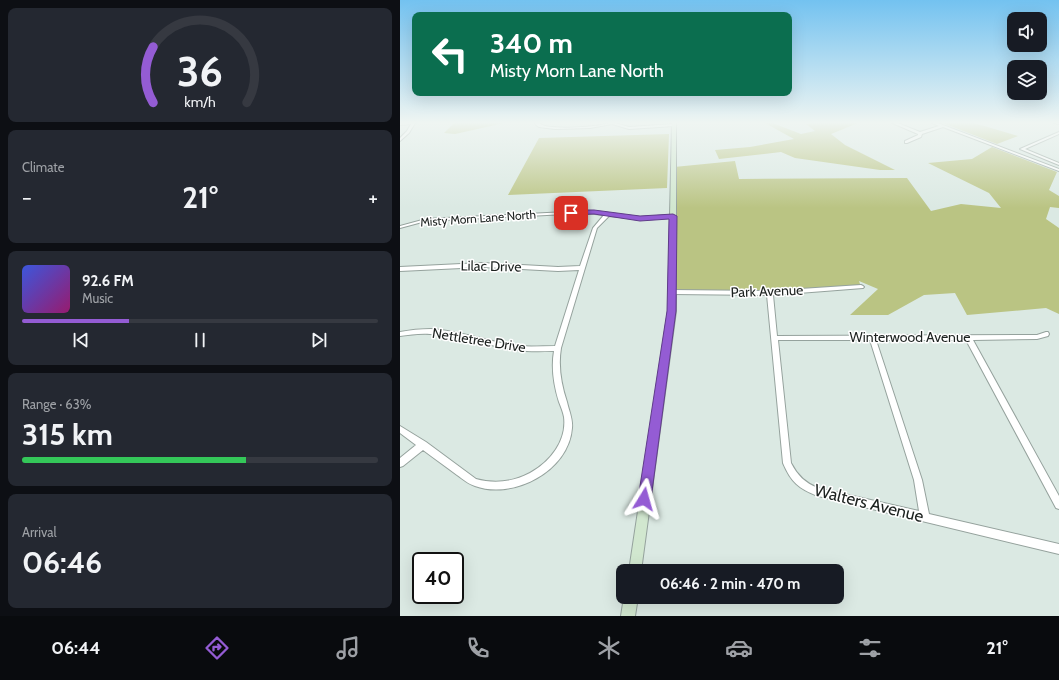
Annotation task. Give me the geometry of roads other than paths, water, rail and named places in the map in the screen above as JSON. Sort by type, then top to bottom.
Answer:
[{"type":"street","points":[[636,564],[669,334],[672,292],[674,151]]},
{"type":"street","points":[[1008,151],[1059,170]]},
{"type":"street","points":[[1026,151],[1058,164]]},
{"type":"street","name":"Misty Morn Lane North","points":[[401,226],[426,220],[586,212],[640,218],[673,216]]},
{"type":"street","points":[[400,429],[474,482],[483,486],[507,486],[531,477],[543,469],[559,451],[568,430],[568,420],[557,379],[556,368],[558,348],[594,228],[608,214]]},
{"type":"street","name":"Lilac Drive","points":[[400,269],[475,265],[558,269],[583,268]]},
{"type":"street","name":"Park Avenue","points":[[672,292],[770,293],[861,287]]},
{"type":"street","name":"Walters Avenue","points":[[770,293],[787,463],[795,478],[802,485],[818,492],[1059,549]]},
{"type":"street","name":"Nettletree Drive","points":[[400,334],[417,332],[446,332],[525,349],[558,348]]},
{"type":"street","name":"Winterwood Avenue","points":[[774,338],[1037,337],[1046,334]]},
{"type":"street","points":[[872,337],[918,480],[926,518]]},
{"type":"street","points":[[968,337],[1059,505]]},
{"type":"street","points":[[400,463],[423,445]]},
{"type":"street","points":[[628,616],[630,604]]}]
